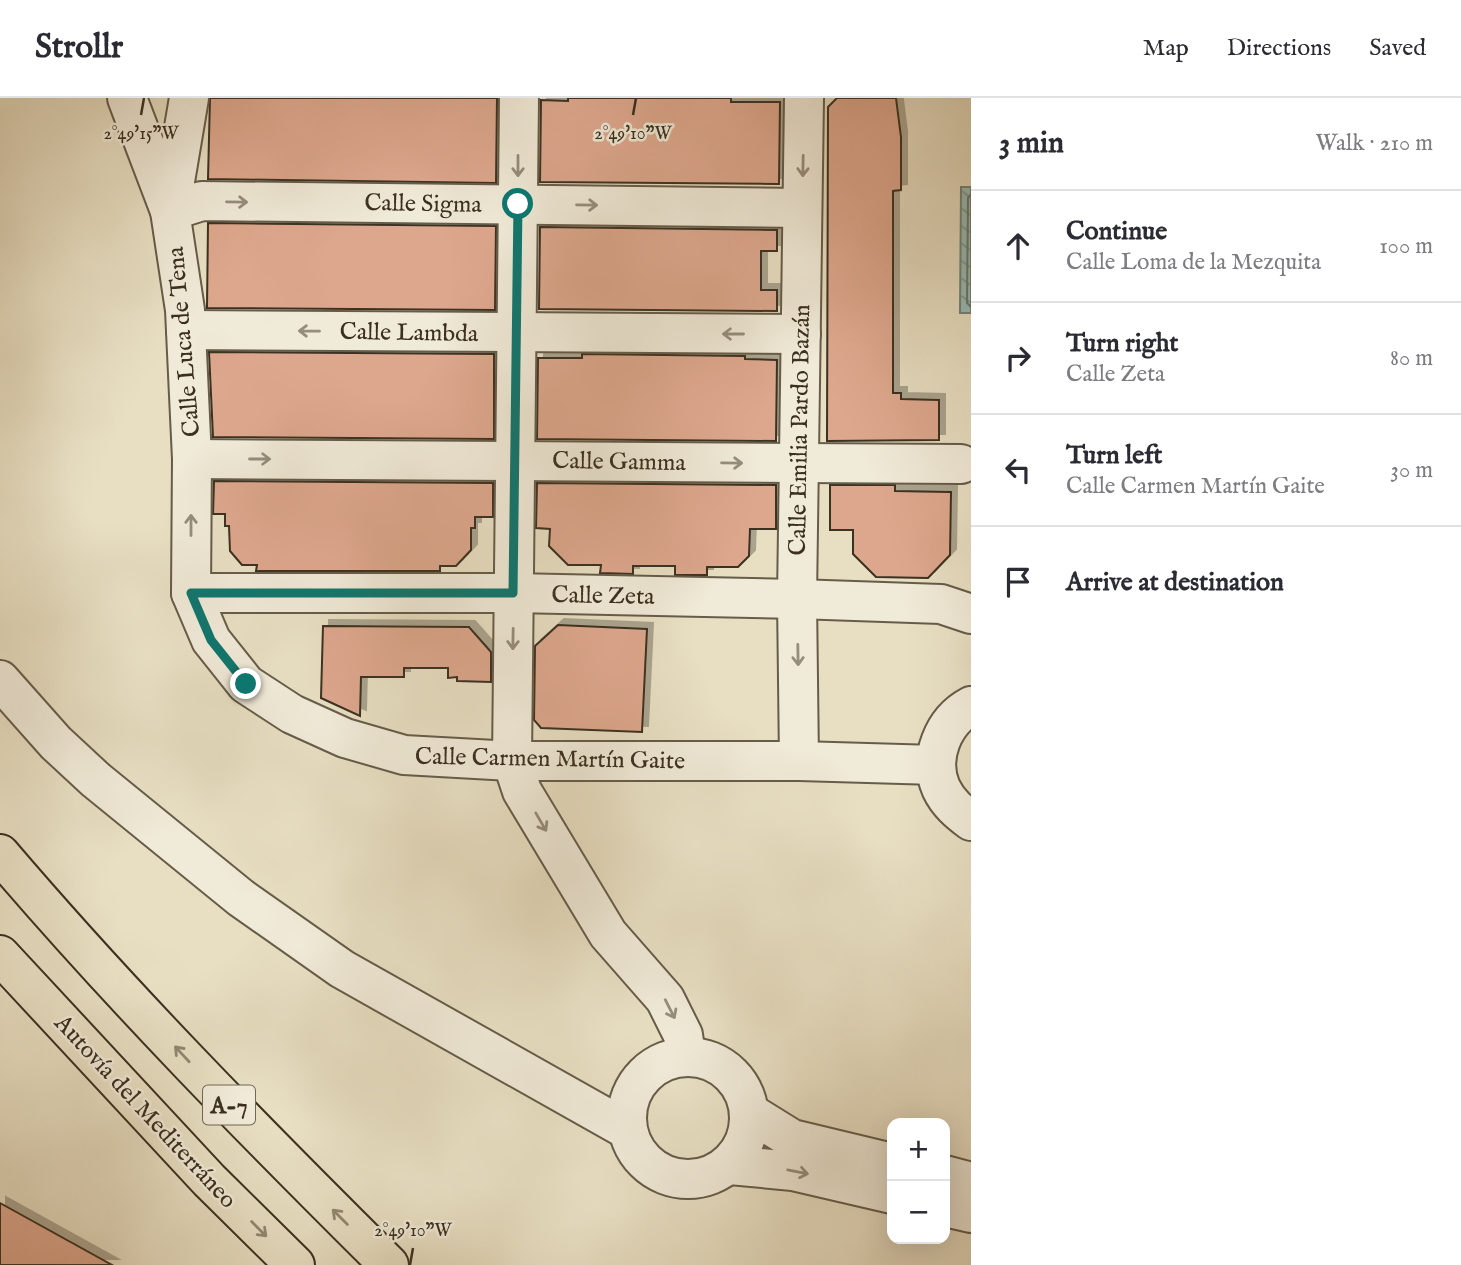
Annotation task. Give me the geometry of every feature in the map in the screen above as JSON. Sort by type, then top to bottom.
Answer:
[{"type":"highway","name":"A-7","points":[[0,854],[75,939],[257,1134],[388,1265]]},
{"type":"highway","name":"Autovía del Mediterráneo","points":[[0,955],[209,1180],[295,1265]]},
{"type":"street","name":"Calle Luca de Tena","points":[[127,98],[170,211],[186,330],[192,459],[191,593]]},
{"type":"street","points":[[170,211],[188,98]]},
{"type":"street","points":[[519,98],[512,761],[522,791],[608,934],[665,999],[683,1035],[668,1062],[630,1095],[626,1129],[640,1159],[667,1178],[701,1180],[730,1165],[746,1141],[750,1112],[744,1090],[729,1072],[709,1060],[668,1062],[606,1086],[572,1085],[527,1072]]},
{"type":"street","name":"Calle Emilia Pardo Bazán","points":[[799,761],[797,599],[804,98]]},
{"type":"street","name":"Calle Sigma","points":[[170,211],[202,201],[802,208]]},
{"type":"street","name":"Calle Lambda","points":[[186,330],[801,334]]},
{"type":"street","name":"Calle Gamma","points":[[192,459],[961,464]]},
{"type":"street","name":"Calle Zeta","points":[[191,593],[513,593],[797,599],[942,604],[971,614]]},
{"type":"street","name":"Calle Carmen Martín Gaite","points":[[191,593],[211,640],[246,684],[292,714],[345,738],[404,755],[512,761],[799,761],[936,765]]},
{"type":"street","points":[[0,680],[56,743],[96,780],[241,898],[342,969],[626,1129]]},
{"type":"street","points":[[971,706],[962,711],[948,726],[939,744],[936,765],[940,787],[946,797],[952,806],[971,821]]},
{"type":"street","points":[[750,1112],[792,1139],[887,1162]]},
{"type":"street","points":[[730,1165],[793,1171],[887,1193]]},
{"type":"street","points":[[950,1176],[971,1182]]},
{"type":"street","points":[[950,1208],[971,1213]]},
{"type":"water","points":[[961,187],[971,187],[971,313],[960,313]]},
{"type":"building","points":[[210,98],[497,98],[496,183],[208,179]]},
{"type":"building","points":[[568,98],[731,98],[731,102],[780,102],[779,184],[540,182],[541,100],[568,101]]},
{"type":"building","points":[[837,98],[896,98],[901,137],[901,190],[893,191],[893,393],[901,393],[901,399],[939,400],[939,440],[827,441],[828,107]]},
{"type":"building","points":[[208,223],[496,226],[495,310],[207,308]]},
{"type":"building","points":[[540,227],[777,230],[777,251],[761,251],[761,290],[777,290],[777,311],[539,309]]},
{"type":"building","points":[[209,352],[494,354],[494,439],[213,437]]},
{"type":"building","points":[[582,354],[745,356],[745,359],[777,360],[776,441],[537,439],[538,358],[582,358]]},
{"type":"building","points":[[214,481],[493,483],[493,517],[475,517],[475,528],[471,528],[471,550],[456,566],[440,566],[440,571],[256,571],[257,565],[242,565],[230,551],[229,526],[225,526],[225,514],[213,514]]},
{"type":"building","points":[[537,483],[776,485],[776,529],[750,529],[749,556],[738,567],[707,567],[707,575],[675,575],[675,566],[633,566],[633,574],[600,573],[601,565],[568,565],[549,546],[550,529],[536,528]]},
{"type":"building","points":[[830,485],[895,485],[895,491],[951,492],[950,555],[928,578],[876,577],[853,554],[853,530],[830,530]]},
{"type":"building","points":[[558,625],[647,629],[642,732],[541,728],[534,720],[535,646]]},
{"type":"building","points":[[323,626],[469,627],[491,652],[491,682],[457,681],[457,677],[448,678],[448,668],[404,668],[404,677],[361,677],[360,716],[321,698]]},
{"type":"building","points":[[0,1203],[112,1265],[0,1265]]},
{"type":"route","points":[[246,684],[211,640],[191,593],[513,593],[518,204]]}]
